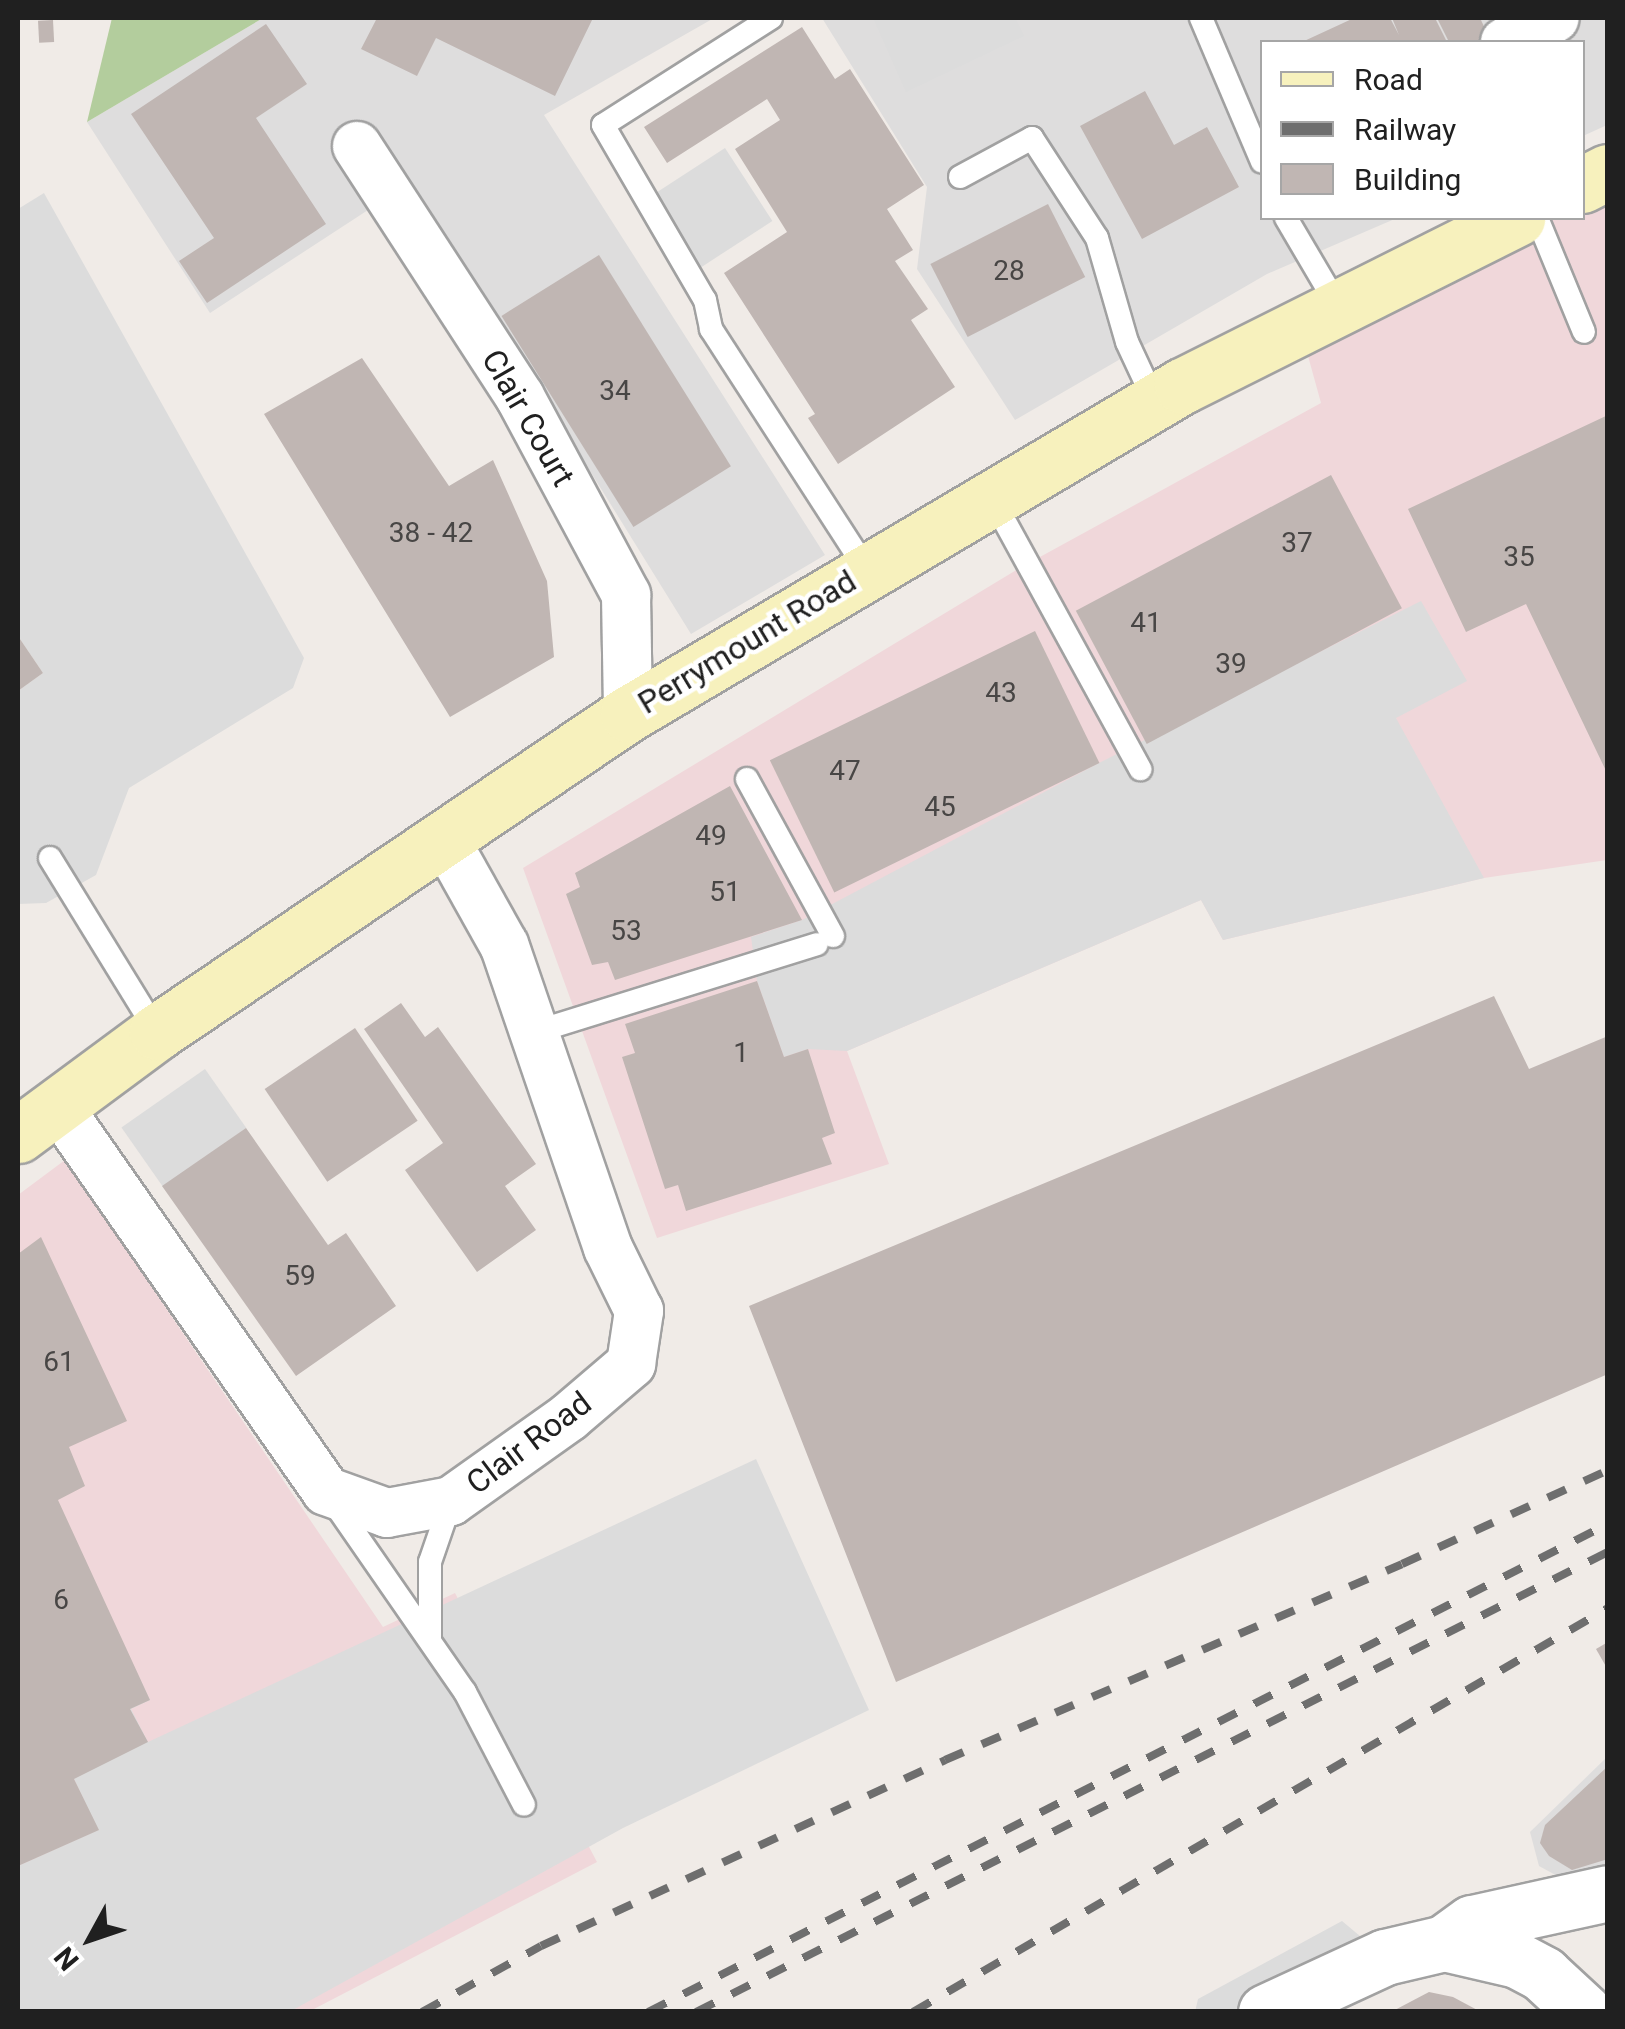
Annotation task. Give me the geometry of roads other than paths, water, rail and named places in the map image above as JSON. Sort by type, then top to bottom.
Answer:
[{"type":"main road","points":[[1585,183],[1608,172]]},
{"type":"main road","name":"Perrymount Road","points":[[37,1120],[157,1032],[628,714],[1155,402],[1513,220]]},
{"type":"street","points":[[1509,40],[1556,18]]},
{"type":"street","name":"Clair Court","points":[[358,146],[520,397],[626,595],[628,714]]},
{"type":"street","name":"Clair Road","points":[[326,1492],[387,1513],[451,1500],[568,1416],[631,1364],[640,1312],[608,1248],[504,945],[444,836]]},
{"type":"street","points":[[37,1120],[326,1492]]},
{"type":"street","points":[[1266,2012],[1384,1957],[1444,1943],[1472,1924],[1608,1894]]},
{"type":"street","points":[[1444,1943],[1517,1960],[1543,1974],[1584,2012]]},
{"type":"lane","points":[[772,18],[603,125],[705,300],[710,329],[867,570]]},
{"type":"lane","points":[[1200,18],[1260,157]]},
{"type":"lane","points":[[960,177],[1032,138],[1097,238],[1127,342],[1155,402]]},
{"type":"lane","points":[[1287,220],[1339,308]]},
{"type":"lane","points":[[1538,220],[1584,332]]},
{"type":"lane","points":[[993,500],[1140,769]]},
{"type":"lane","points":[[535,1032],[825,940],[747,779]]},
{"type":"lane","points":[[50,858],[157,1032]]},
{"type":"lane","points":[[326,1492],[466,1692],[524,1805]]},
{"type":"lane","points":[[430,1640],[430,1562],[451,1500]]},
{"type":"railway","points":[[422,2012],[541,1946],[945,1760],[1402,1564],[1608,1470]]},
{"type":"railway","points":[[648,2012],[1608,1524]]},
{"type":"railway","points":[[696,2012],[1608,1552]]},
{"type":"railway","points":[[913,2012],[1608,1608]]}]
